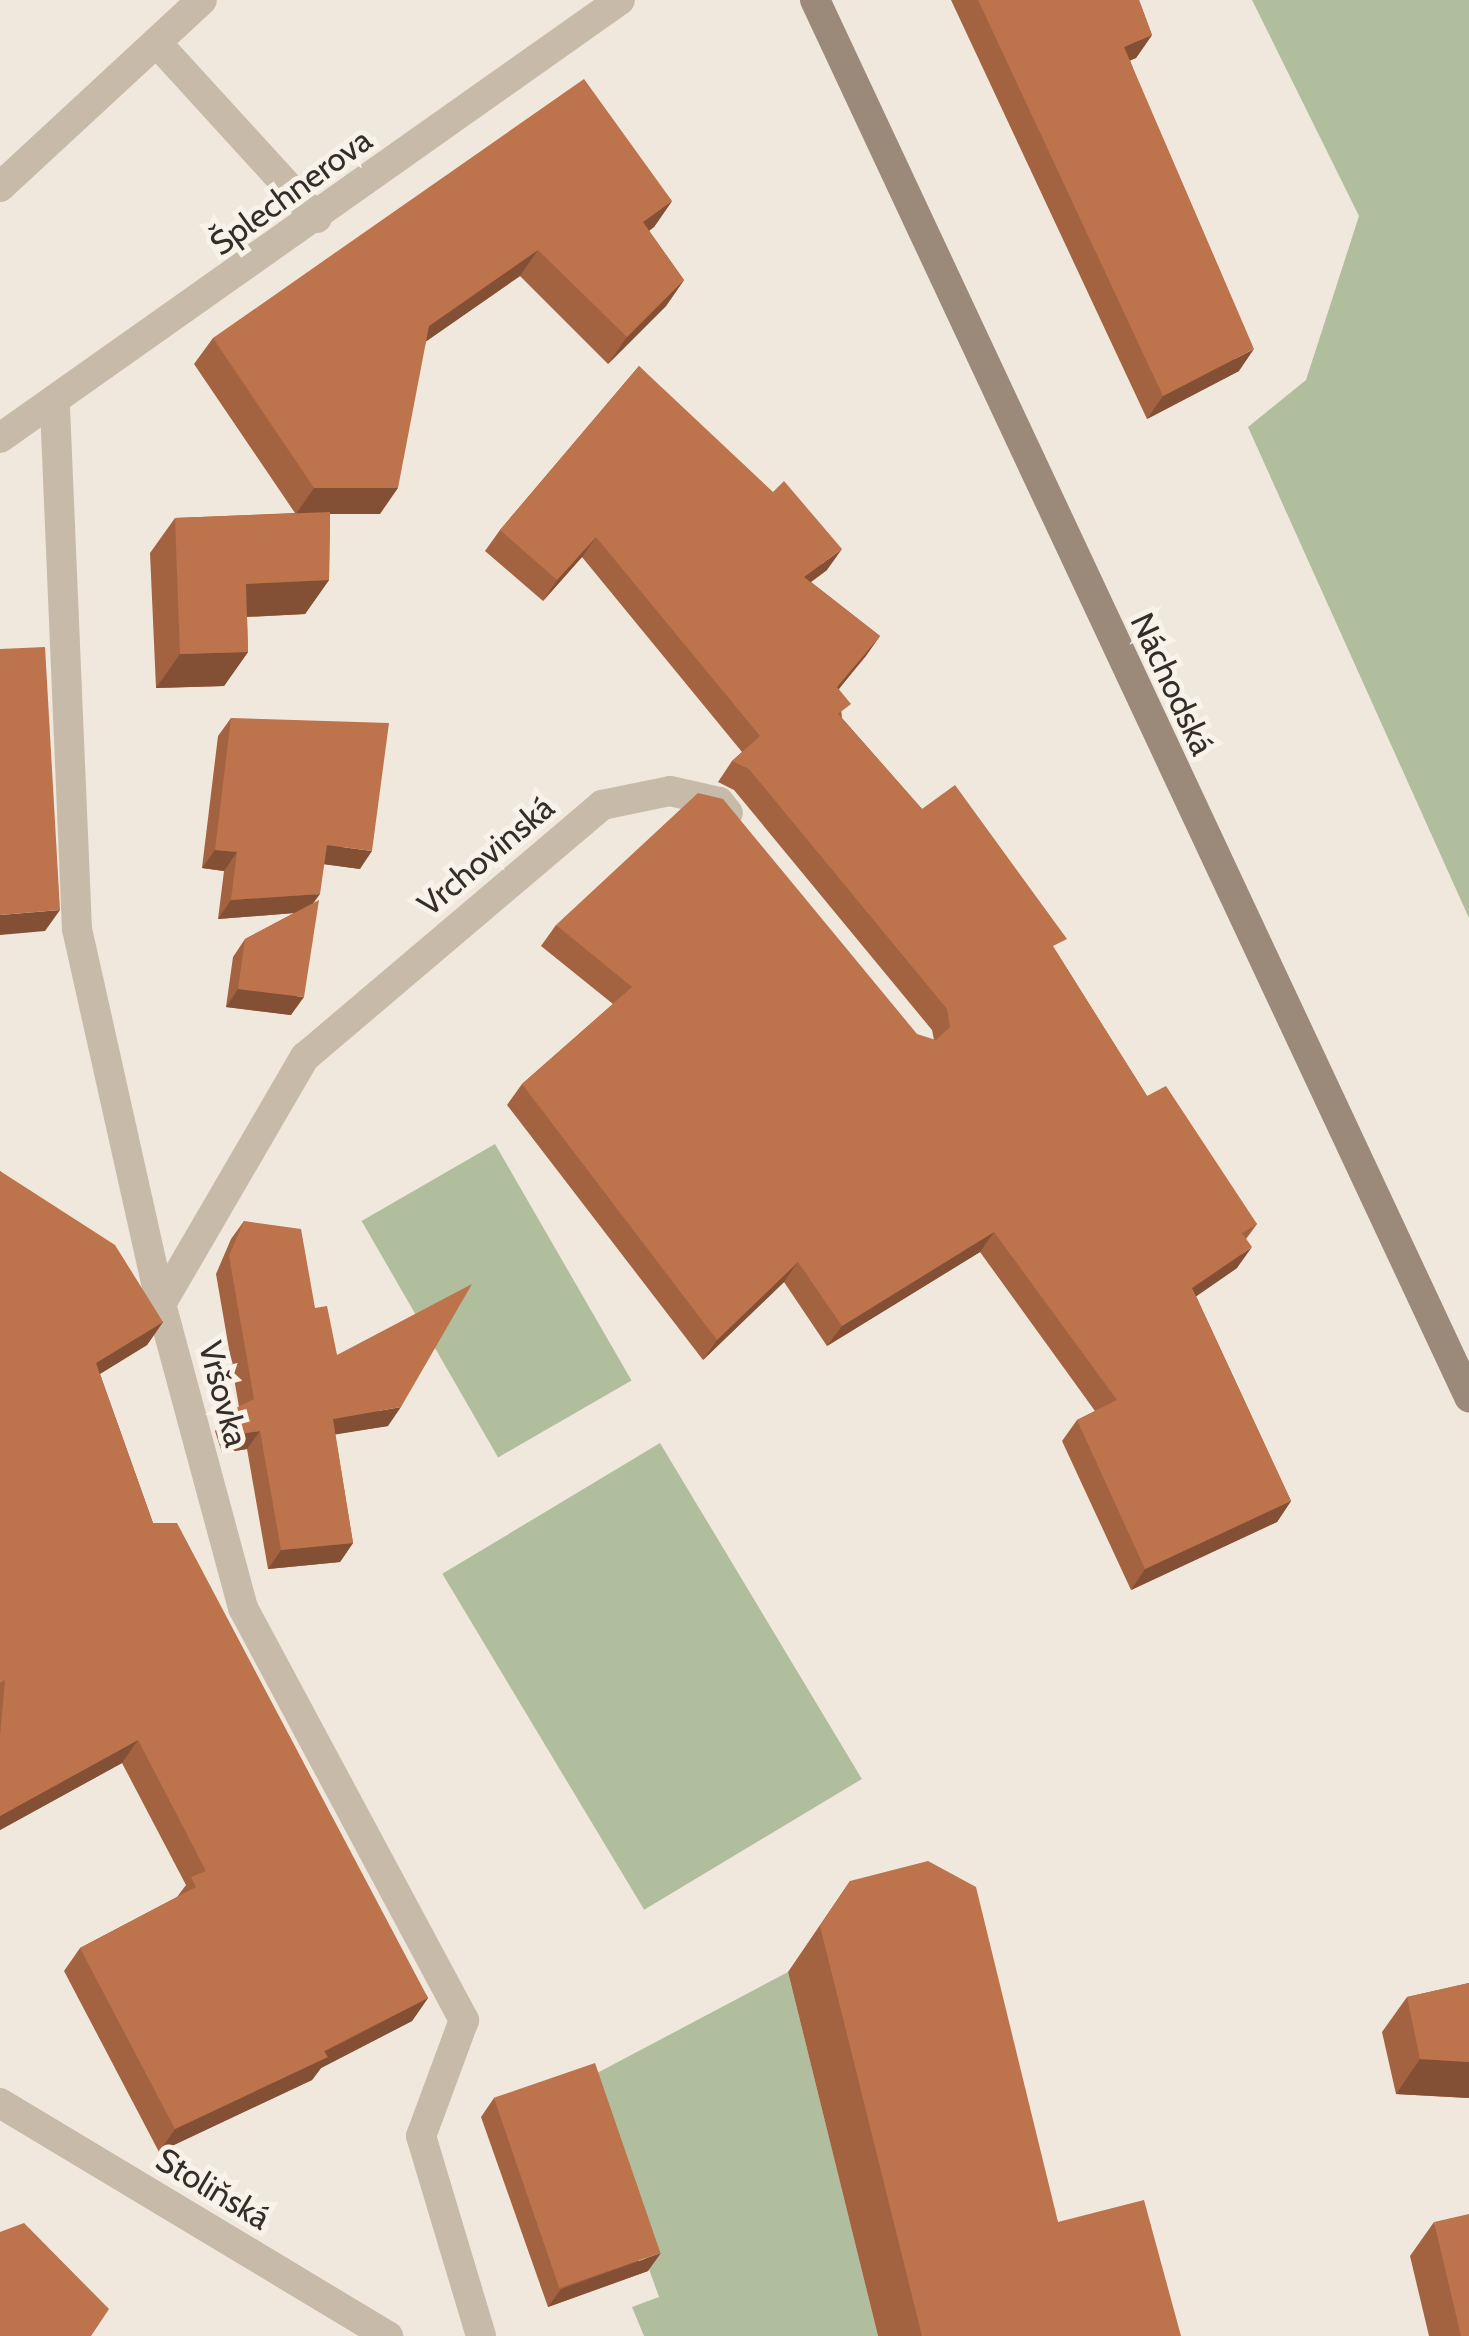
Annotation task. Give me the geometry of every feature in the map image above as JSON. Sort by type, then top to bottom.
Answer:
[{"type":"main road","name":"Náchodská","points":[[814,0],[1469,1396]]},
{"type":"street","points":[[0,187],[202,0]]},
{"type":"street","name":"Šplechnerova","points":[[0,438],[55,406],[620,0]]},
{"type":"street","points":[[157,44],[317,218]]},
{"type":"street","name":"Vršovka","points":[[55,406],[76,929],[161,1304],[243,1608],[464,2020],[421,2136],[481,2336]]},
{"type":"street","name":"Vrchovinská","points":[[161,1304],[305,1057],[602,805],[670,791],[703,798],[719,802],[750,839]]},
{"type":"street","name":"Stoliňská","points":[[0,2103],[388,2336]]},
{"type":"green space","points":[[1252,0],[1469,0],[1469,918],[1248,427],[1306,380],[1359,216]]},
{"type":"green space","points":[[495,1144],[632,1380],[498,1457],[362,1221]]},
{"type":"green space","points":[[660,1443],[862,1779],[644,1910],[442,1574]]},
{"type":"green space","points":[[788,1972],[878,2336],[644,2336],[632,2307],[659,2297],[582,2081]]},
{"type":"building","points":[[978,0],[1139,0],[1152,35],[1124,47],[1254,349],[1163,396]]},
{"type":"building","points":[[584,79],[672,201],[643,222],[684,280],[627,337],[538,250],[429,326],[398,488],[314,488],[213,338]]},
{"type":"building","points":[[639,366],[773,492],[784,481],[842,549],[804,577],[880,636],[837,687],[851,704],[838,714],[922,809],[955,785],[1067,939],[1053,946],[1147,1096],[1166,1086],[1257,1224],[1242,1233],[1252,1247],[1192,1288],[1291,1501],[1145,1569],[1077,1420],[1117,1400],[994,1232],[842,1326],[798,1262],[717,1340],[522,1084],[632,987],[556,925],[698,793],[723,799],[917,1034],[936,1040],[950,1027],[947,1009],[749,769],[732,761],[760,736],[596,537],[557,580],[500,530]]},
{"type":"building","points":[[330,512],[329,580],[246,584],[248,652],[180,654],[175,518]]},
{"type":"building","points":[[45,647],[60,910],[0,915],[0,649]]},
{"type":"building","points":[[231,718],[389,723],[372,851],[327,845],[320,894],[231,900],[237,852],[215,850]]},
{"type":"building","points":[[319,900],[304,997],[238,989],[245,939]]},
{"type":"building","points":[[0,1171],[115,1245],[163,1322],[96,1363],[153,1523],[177,1523],[428,1998],[324,2051],[328,2057],[175,2129],[80,1948],[196,1887],[191,1877],[206,1871],[138,1740],[0,1816],[5,1680],[0,1683]]},
{"type":"building","points":[[244,1221],[301,1229],[315,1308],[327,1306],[337,1355],[472,1284],[401,1407],[333,1419],[353,1543],[281,1550],[260,1431],[234,1435],[228,1412],[254,1399],[229,1256]]},
{"type":"building","points":[[928,1861],[976,1887],[1058,2222],[1144,2200],[1181,2336],[922,2336],[820,1926],[850,1881]]},
{"type":"building","points":[[1469,1983],[1469,2062],[1420,2059],[1407,1997]]},
{"type":"building","points":[[595,2063],[660,2253],[559,2288],[494,2098]]},
{"type":"building","points":[[1469,2214],[1469,2336],[1461,2336],[1434,2222]]},
{"type":"building","points":[[24,2223],[109,2309],[91,2336],[0,2336],[0,2232]]}]
